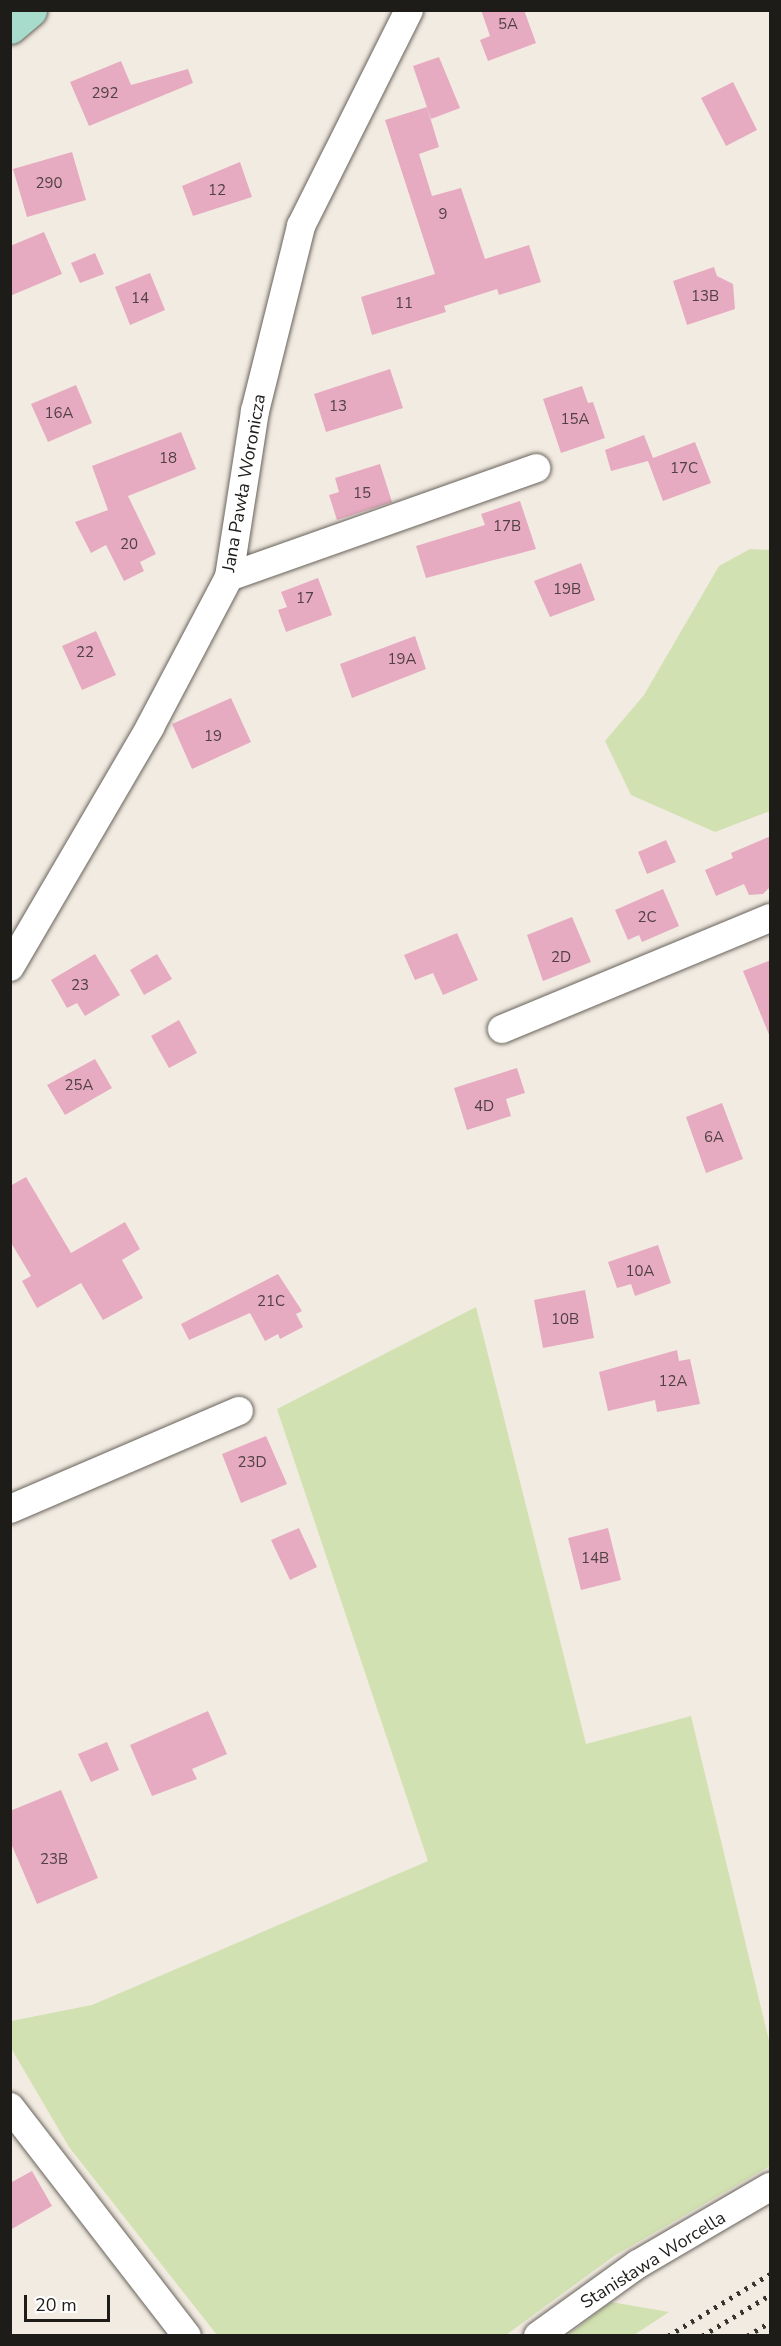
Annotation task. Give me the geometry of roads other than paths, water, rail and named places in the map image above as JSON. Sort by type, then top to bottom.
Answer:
[{"type":"main road","points":[[10,27],[30,10]]},
{"type":"street","name":"Jana Pawła Woronicza","points":[[10,967],[150,727],[229,577],[255,411],[301,226],[409,10]]},
{"type":"street","points":[[229,577],[536,468]]},
{"type":"street","points":[[502,1029],[771,918]]},
{"type":"street","points":[[10,1509],[239,1411]]},
{"type":"street","points":[[10,2107],[187,2336]]},
{"type":"street","name":"Stanisława Worcella","points":[[538,2336],[638,2264],[771,2187]]},
{"type":"railway","points":[[668,2336],[770,2274]]},
{"type":"railway","points":[[702,2336],[770,2295]]},
{"type":"railway","points":[[747,2336],[770,2322]]}]
